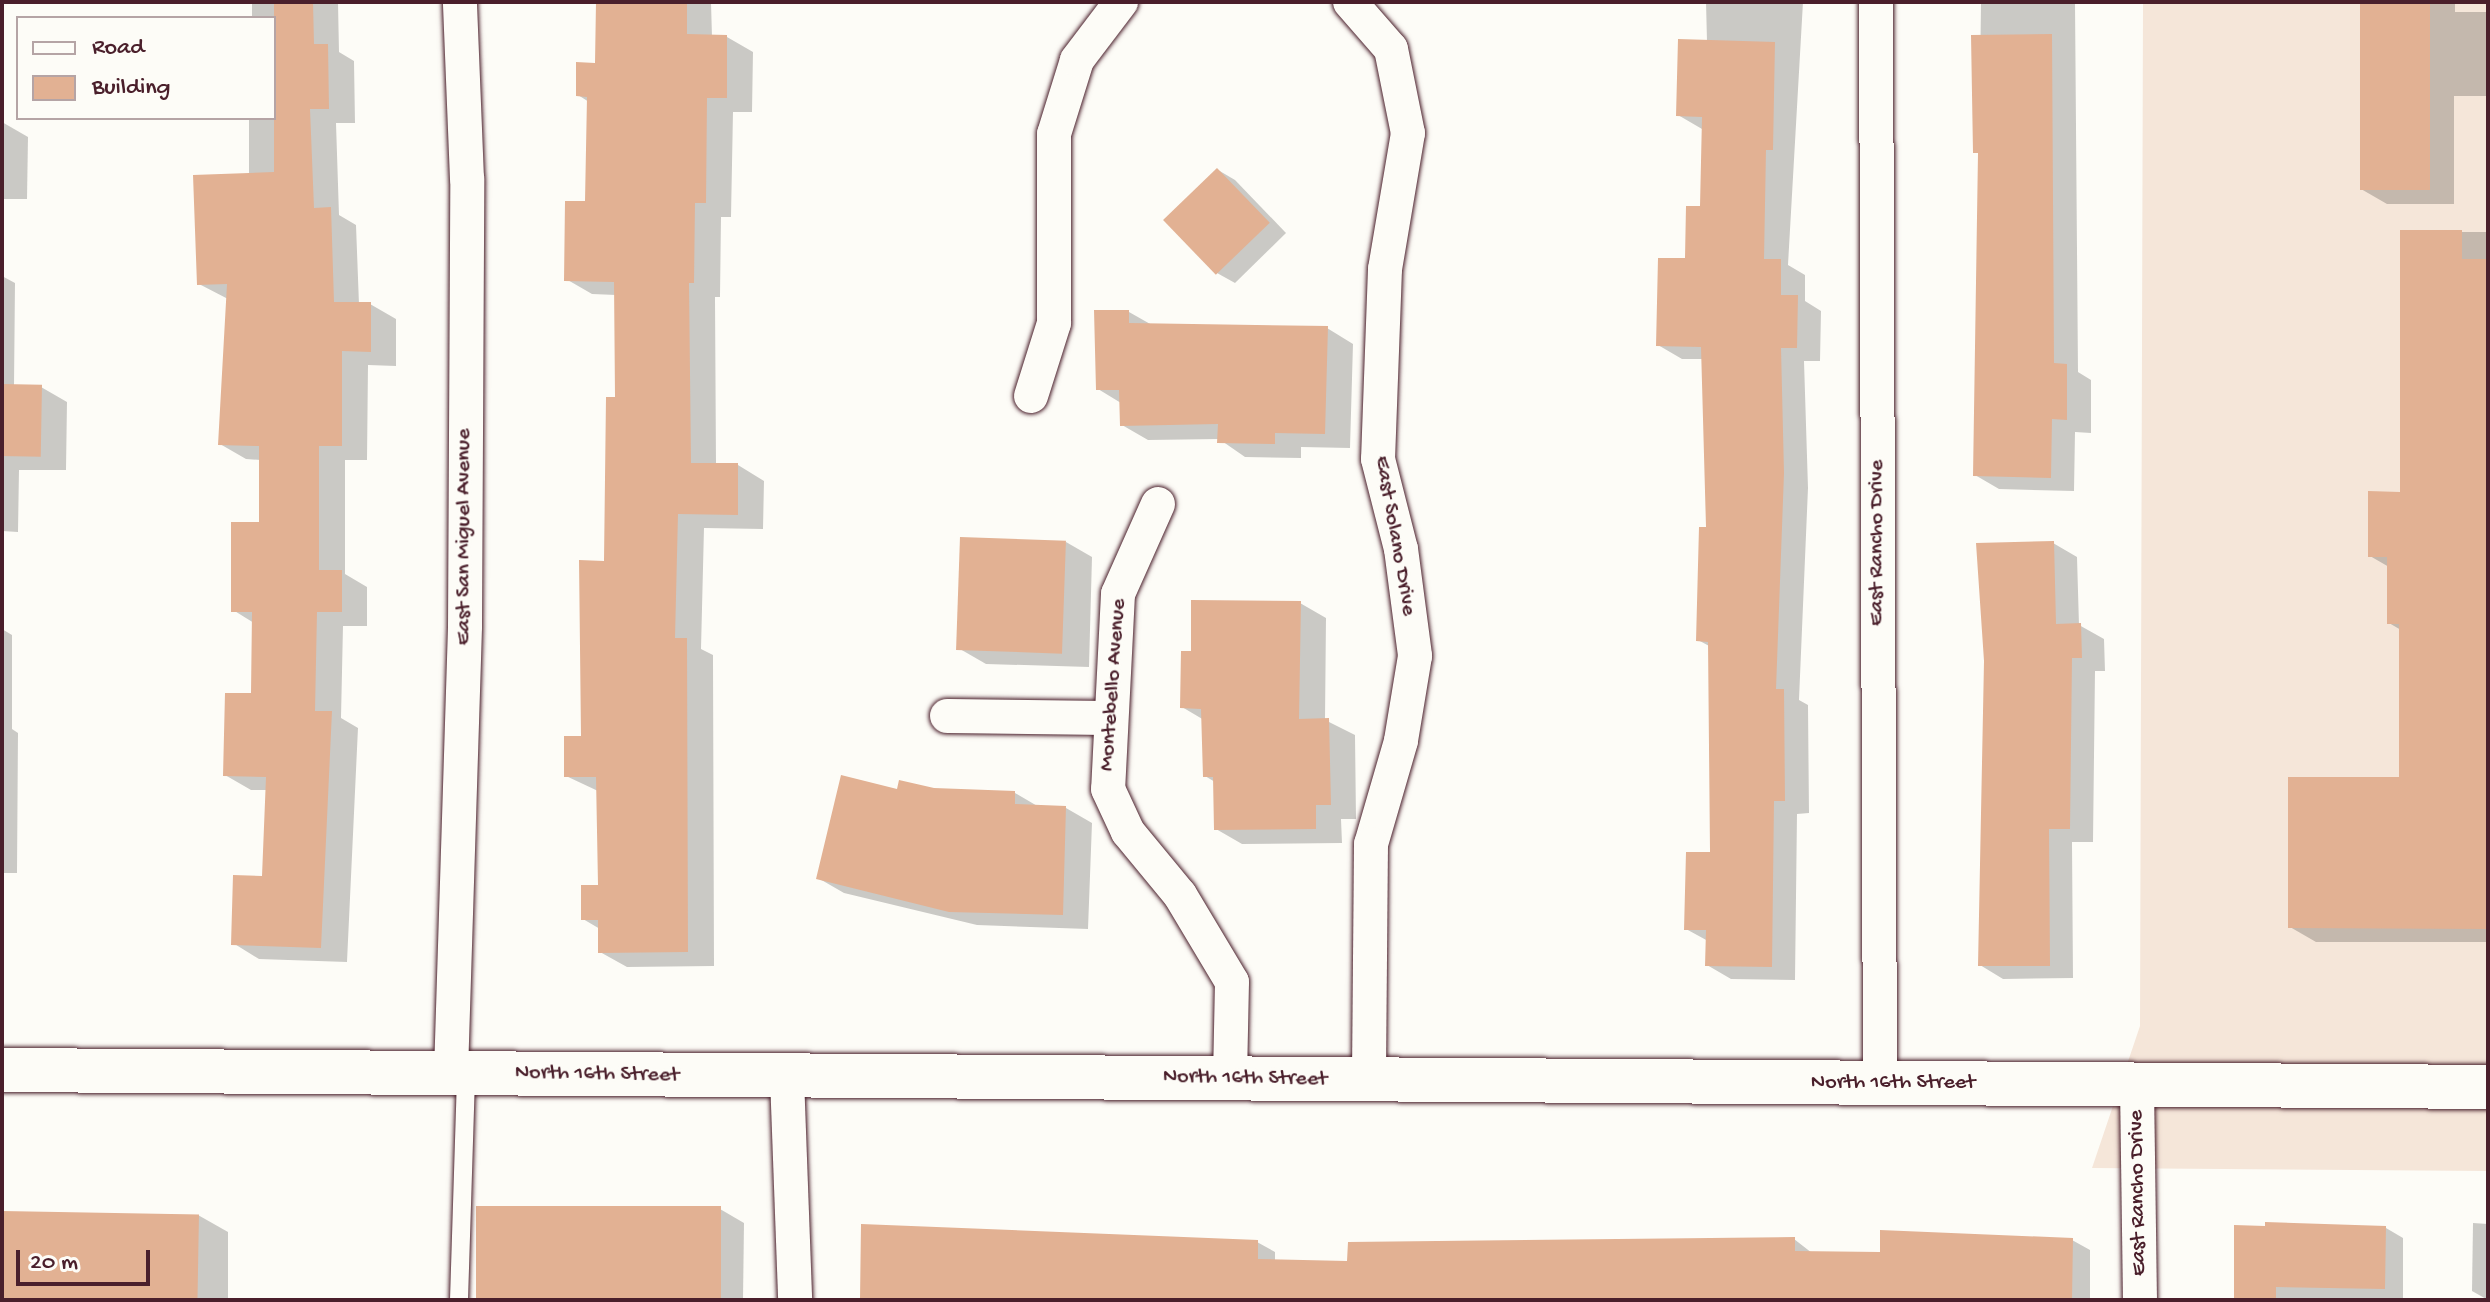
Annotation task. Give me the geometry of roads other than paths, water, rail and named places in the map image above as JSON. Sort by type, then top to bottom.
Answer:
[{"type":"main road","name":"North 16th Street","points":[[2,1070],[787,1077],[1230,1076],[1369,1082],[2488,1087]]},
{"type":"street","name":"East San Miguel Avenue","points":[[459,1073],[467,179],[460,2]]},
{"type":"street","points":[[1031,396],[1054,323],[1054,134],[1077,60],[1121,2]]},
{"type":"street","name":"East Solano Drive","points":[[1350,2],[1391,49],[1408,133],[1385,269],[1378,459],[1401,549],[1415,656],[1401,741],[1371,844],[1369,1082]]},
{"type":"street","name":"East Rancho Drive","points":[[1876,2],[1880,1083]]},
{"type":"street","name":"Montebello Avenue","points":[[1158,504],[1118,594],[1109,718],[1108,789],[1121,817],[1180,895],[1232,982],[1230,1076]]},
{"type":"street","points":[[947,716],[1109,718]]},
{"type":"street","points":[[787,1077],[795,1300]]},
{"type":"street","name":"East Rancho Drive","points":[[2137,1086],[2140,1300]]},
{"type":"lane","points":[[459,1073],[459,1300]]}]
